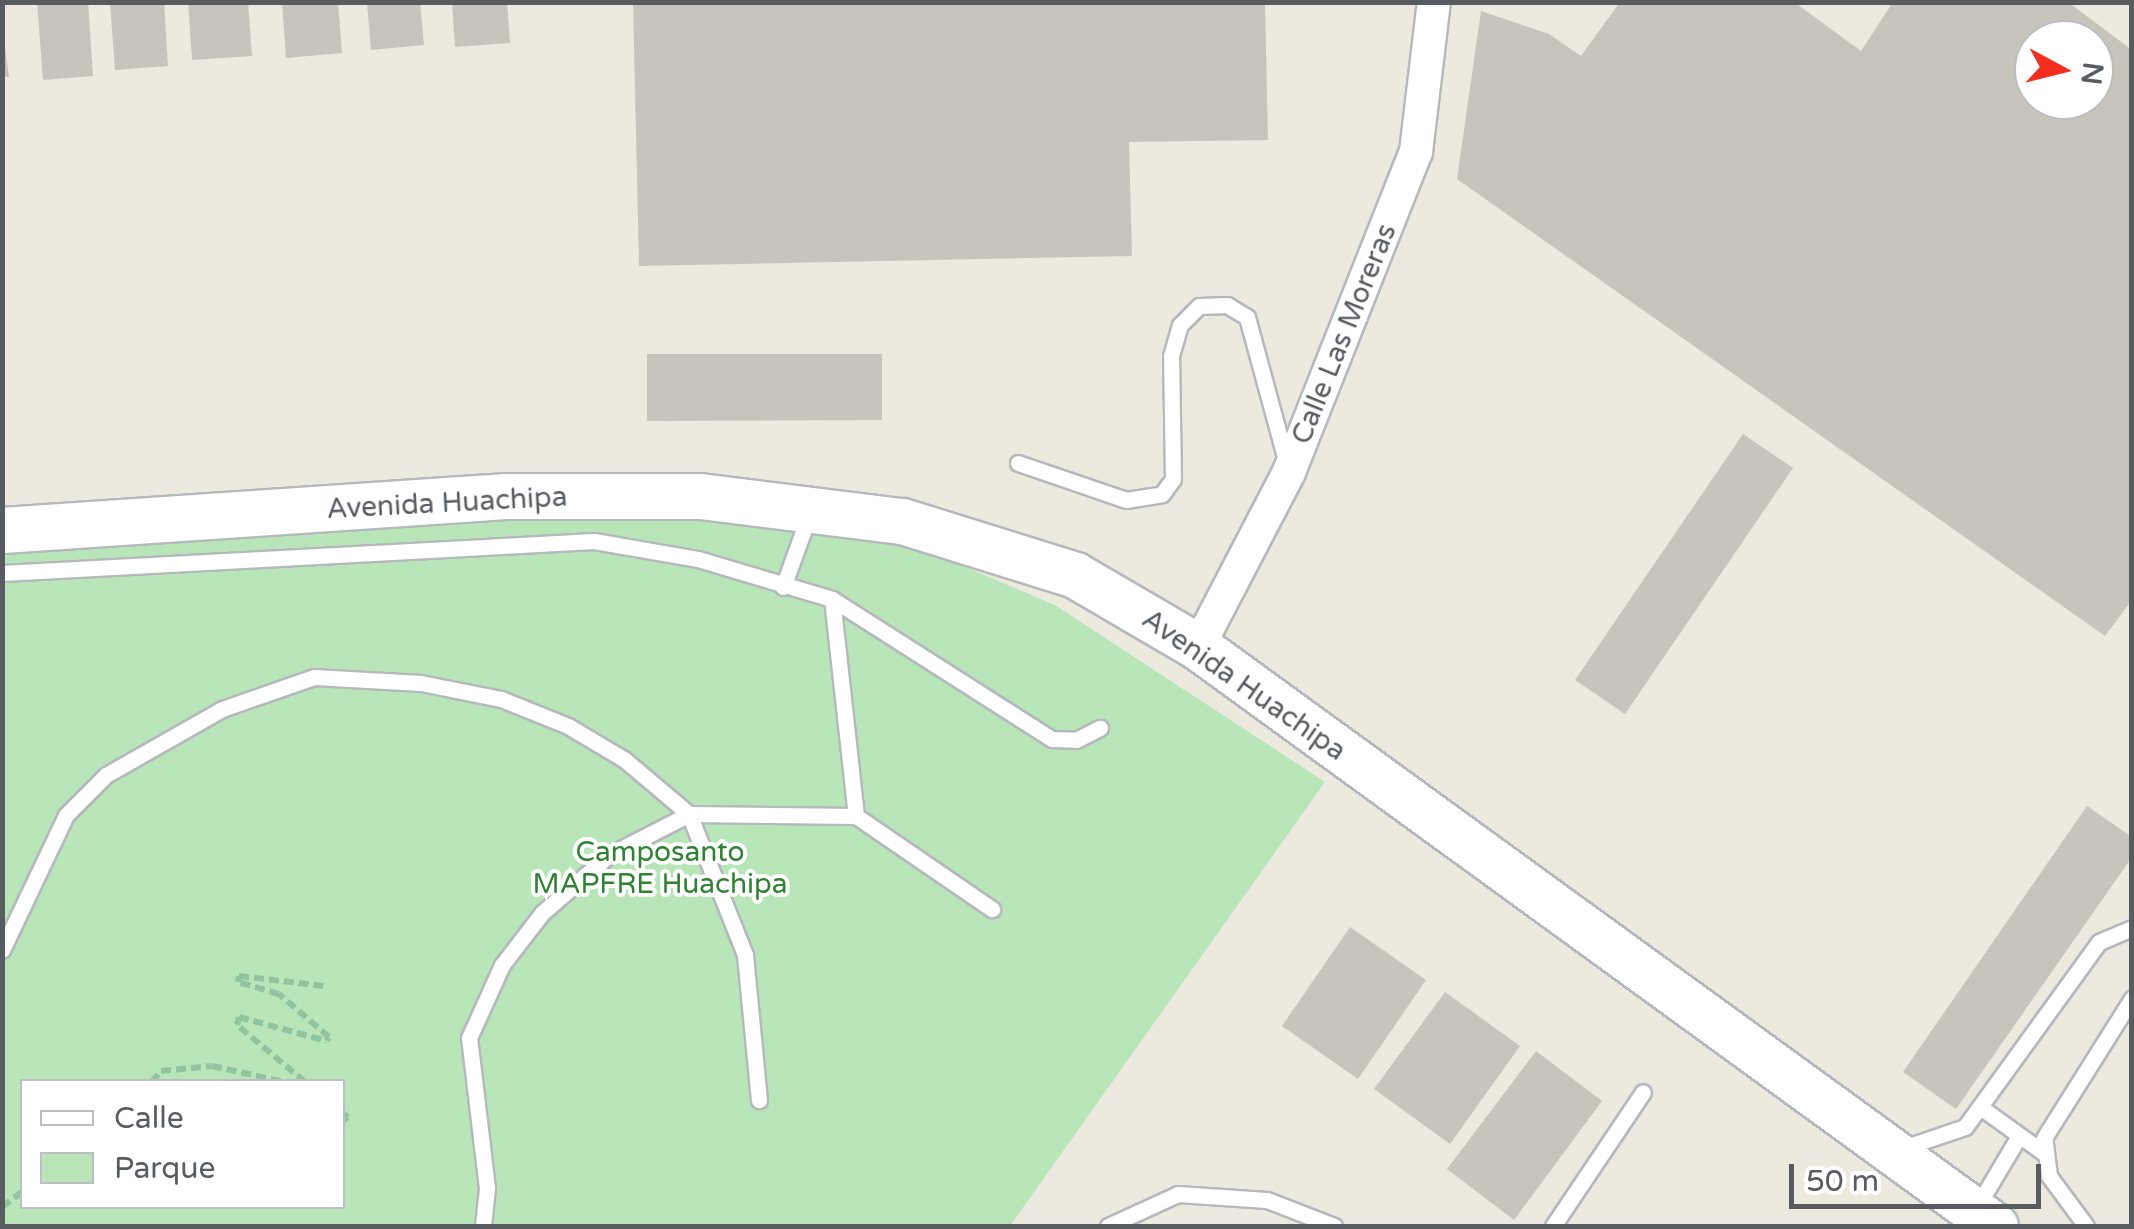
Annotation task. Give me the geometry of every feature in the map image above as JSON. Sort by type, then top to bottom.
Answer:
[{"type":"street","name":"Calle Las Moreras","points":[[1198,647],[1289,472],[1416,152],[1434,2]]},
{"type":"street","name":"Avenida Huachipa","points":[[2,530],[506,496],[700,496],[902,521],[1075,575],[1198,647],[1984,1219]]},
{"type":"lane","points":[[1018,463],[1126,500],[1162,494],[1173,478],[1171,356],[1180,324],[1199,306],[1227,305],[1247,317],[1289,472]]},
{"type":"lane","points":[[784,587],[811,510]]},
{"type":"lane","points":[[2,573],[594,541],[698,559],[832,600],[1052,739],[1076,740],[1100,728]]},
{"type":"lane","points":[[832,600],[856,816]]},
{"type":"lane","points":[[2,950],[66,815],[87,791],[222,709],[314,677],[421,683],[501,699],[568,726],[625,760],[689,814],[745,955],[758,1100]]},
{"type":"lane","points":[[483,1226],[486,1188],[469,1038],[502,965],[542,914],[609,856],[689,814],[856,816],[992,908]]},
{"type":"lane","points":[[1891,1151],[1942,1139],[1983,1109],[2099,942],[2132,928]]},
{"type":"lane","points":[[2086,1226],[2049,1176],[2044,1154],[2052,1118],[2132,998]]},
{"type":"lane","points":[[1552,1226],[1643,1092]]},
{"type":"lane","points":[[1983,1109],[2044,1154]]},
{"type":"lane","points":[[1984,1219],[2019,1136]]},
{"type":"lane","points":[[1108,1226],[1178,1194],[1266,1200],[1334,1226]]},
{"type":"path","points":[[301,1079],[237,1025],[239,1017],[327,1041],[329,1036],[278,994],[238,982],[239,976],[323,986]]},
{"type":"path","points":[[154,1079],[161,1071],[212,1066],[270,1079]]},
{"type":"green space","name":"Camposanto MAPFRE Huachipa","points":[[681,507],[899,539],[1055,605],[1325,782],[1010,1226],[3,1226],[3,547]]},
{"type":"building","points":[[37,2],[88,2],[93,76],[43,80]]},
{"type":"building","points":[[110,2],[164,2],[168,66],[115,70]]},
{"type":"building","points":[[188,2],[248,2],[252,56],[192,60]]},
{"type":"building","points":[[282,2],[338,2],[342,53],[286,58]]},
{"type":"building","points":[[367,2],[420,2],[424,45],[371,50]]},
{"type":"building","points":[[452,2],[507,2],[510,43],[455,47]]},
{"type":"building","points":[[633,2],[1265,2],[1268,140],[1129,142],[1132,256],[639,266]]},
{"type":"building","points":[[1620,2],[1794,2],[1861,51],[1893,2],[2068,2],[2092,20],[2014,20],[2014,120],[2114,120],[2114,36],[2132,50],[2132,600],[2105,636],[1457,179],[1481,11],[1549,34],[1581,56]]},
{"type":"building","points":[[2,25],[9,77],[2,77]]},
{"type":"building","points":[[647,354],[882,354],[882,420],[647,421]]},
{"type":"building","points":[[1743,434],[1793,468],[1625,714],[1575,680]]},
{"type":"building","points":[[2087,806],[2132,837],[2132,857],[1956,1109],[1903,1072]]},
{"type":"building","points":[[1350,927],[1426,980],[1358,1079],[1282,1026]]},
{"type":"building","points":[[1445,992],[1520,1046],[1450,1144],[1374,1089]]},
{"type":"building","points":[[1536,1051],[1602,1101],[1514,1220],[1447,1169]]}]
